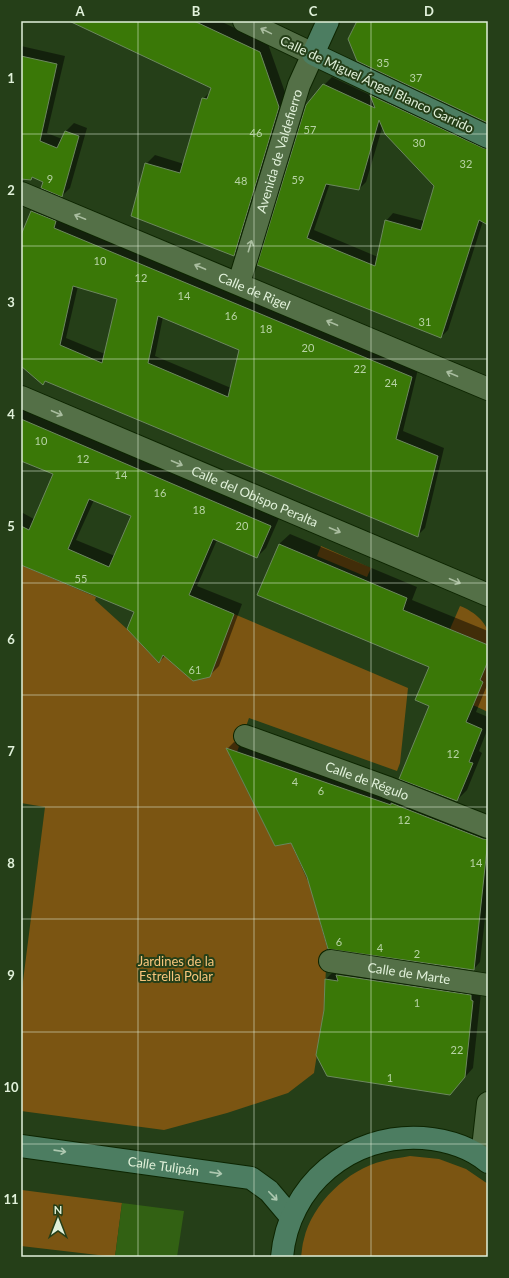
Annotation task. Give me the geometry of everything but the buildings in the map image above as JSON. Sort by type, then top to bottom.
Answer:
[{"type":"street","name":"Calle de Miguel Ángel Blanco Garrido","points":[[244,21],[488,137]]},
{"type":"street","name":"Avenida de Valdefierro","points":[[239,283],[299,85],[328,21]]},
{"type":"street","name":"Calle de Rigel","points":[[21,193],[239,283],[488,389]]},
{"type":"street","name":"Calle del Obispo Peralta","points":[[21,397],[488,595]]},
{"type":"street","name":"Calle de Régulo","points":[[246,736],[386,787],[488,827]]},
{"type":"street","name":"Calle de Marte","points":[[330,961],[488,985]]},
{"type":"street","points":[[282,1257],[283,1243],[291,1217],[303,1194],[320,1175],[340,1159],[362,1147],[385,1140],[410,1137],[435,1139],[459,1146],[485,1160],[488,1103]]},
{"type":"street","name":"Calle Tulipán","points":[[21,1146],[251,1178],[269,1192],[291,1217]]},
{"type":"green space","points":[[321,546],[371,568],[367,577],[317,556]]},
{"type":"green space","name":"Jardines de la Estrella Polar","points":[[21,565],[96,597],[95,600],[127,629],[159,663],[163,655],[210,676],[234,614],[408,688],[400,763],[397,771],[249,718],[237,752],[230,750],[229,755],[275,846],[291,843],[310,886],[327,947],[324,1010],[314,1073],[288,1093],[227,1113],[164,1130],[21,1111],[21,997],[45,807],[21,803]]},
{"type":"green space","points":[[460,606],[469,610],[484,623],[488,632],[488,645],[450,629]]},
{"type":"green space","points":[[488,661],[488,712],[473,705],[483,682],[480,680]]},
{"type":"green space","points":[[410,1156],[439,1159],[466,1169],[488,1184],[488,1257],[301,1257],[303,1241],[308,1226],[323,1201],[333,1190],[345,1180],[370,1165],[386,1160]]},
{"type":"green space","points":[[22,1190],[122,1203],[115,1257],[21,1246]]},
{"type":"shaded area","points":[[122,1203],[184,1211],[177,1257],[115,1257]]}]
